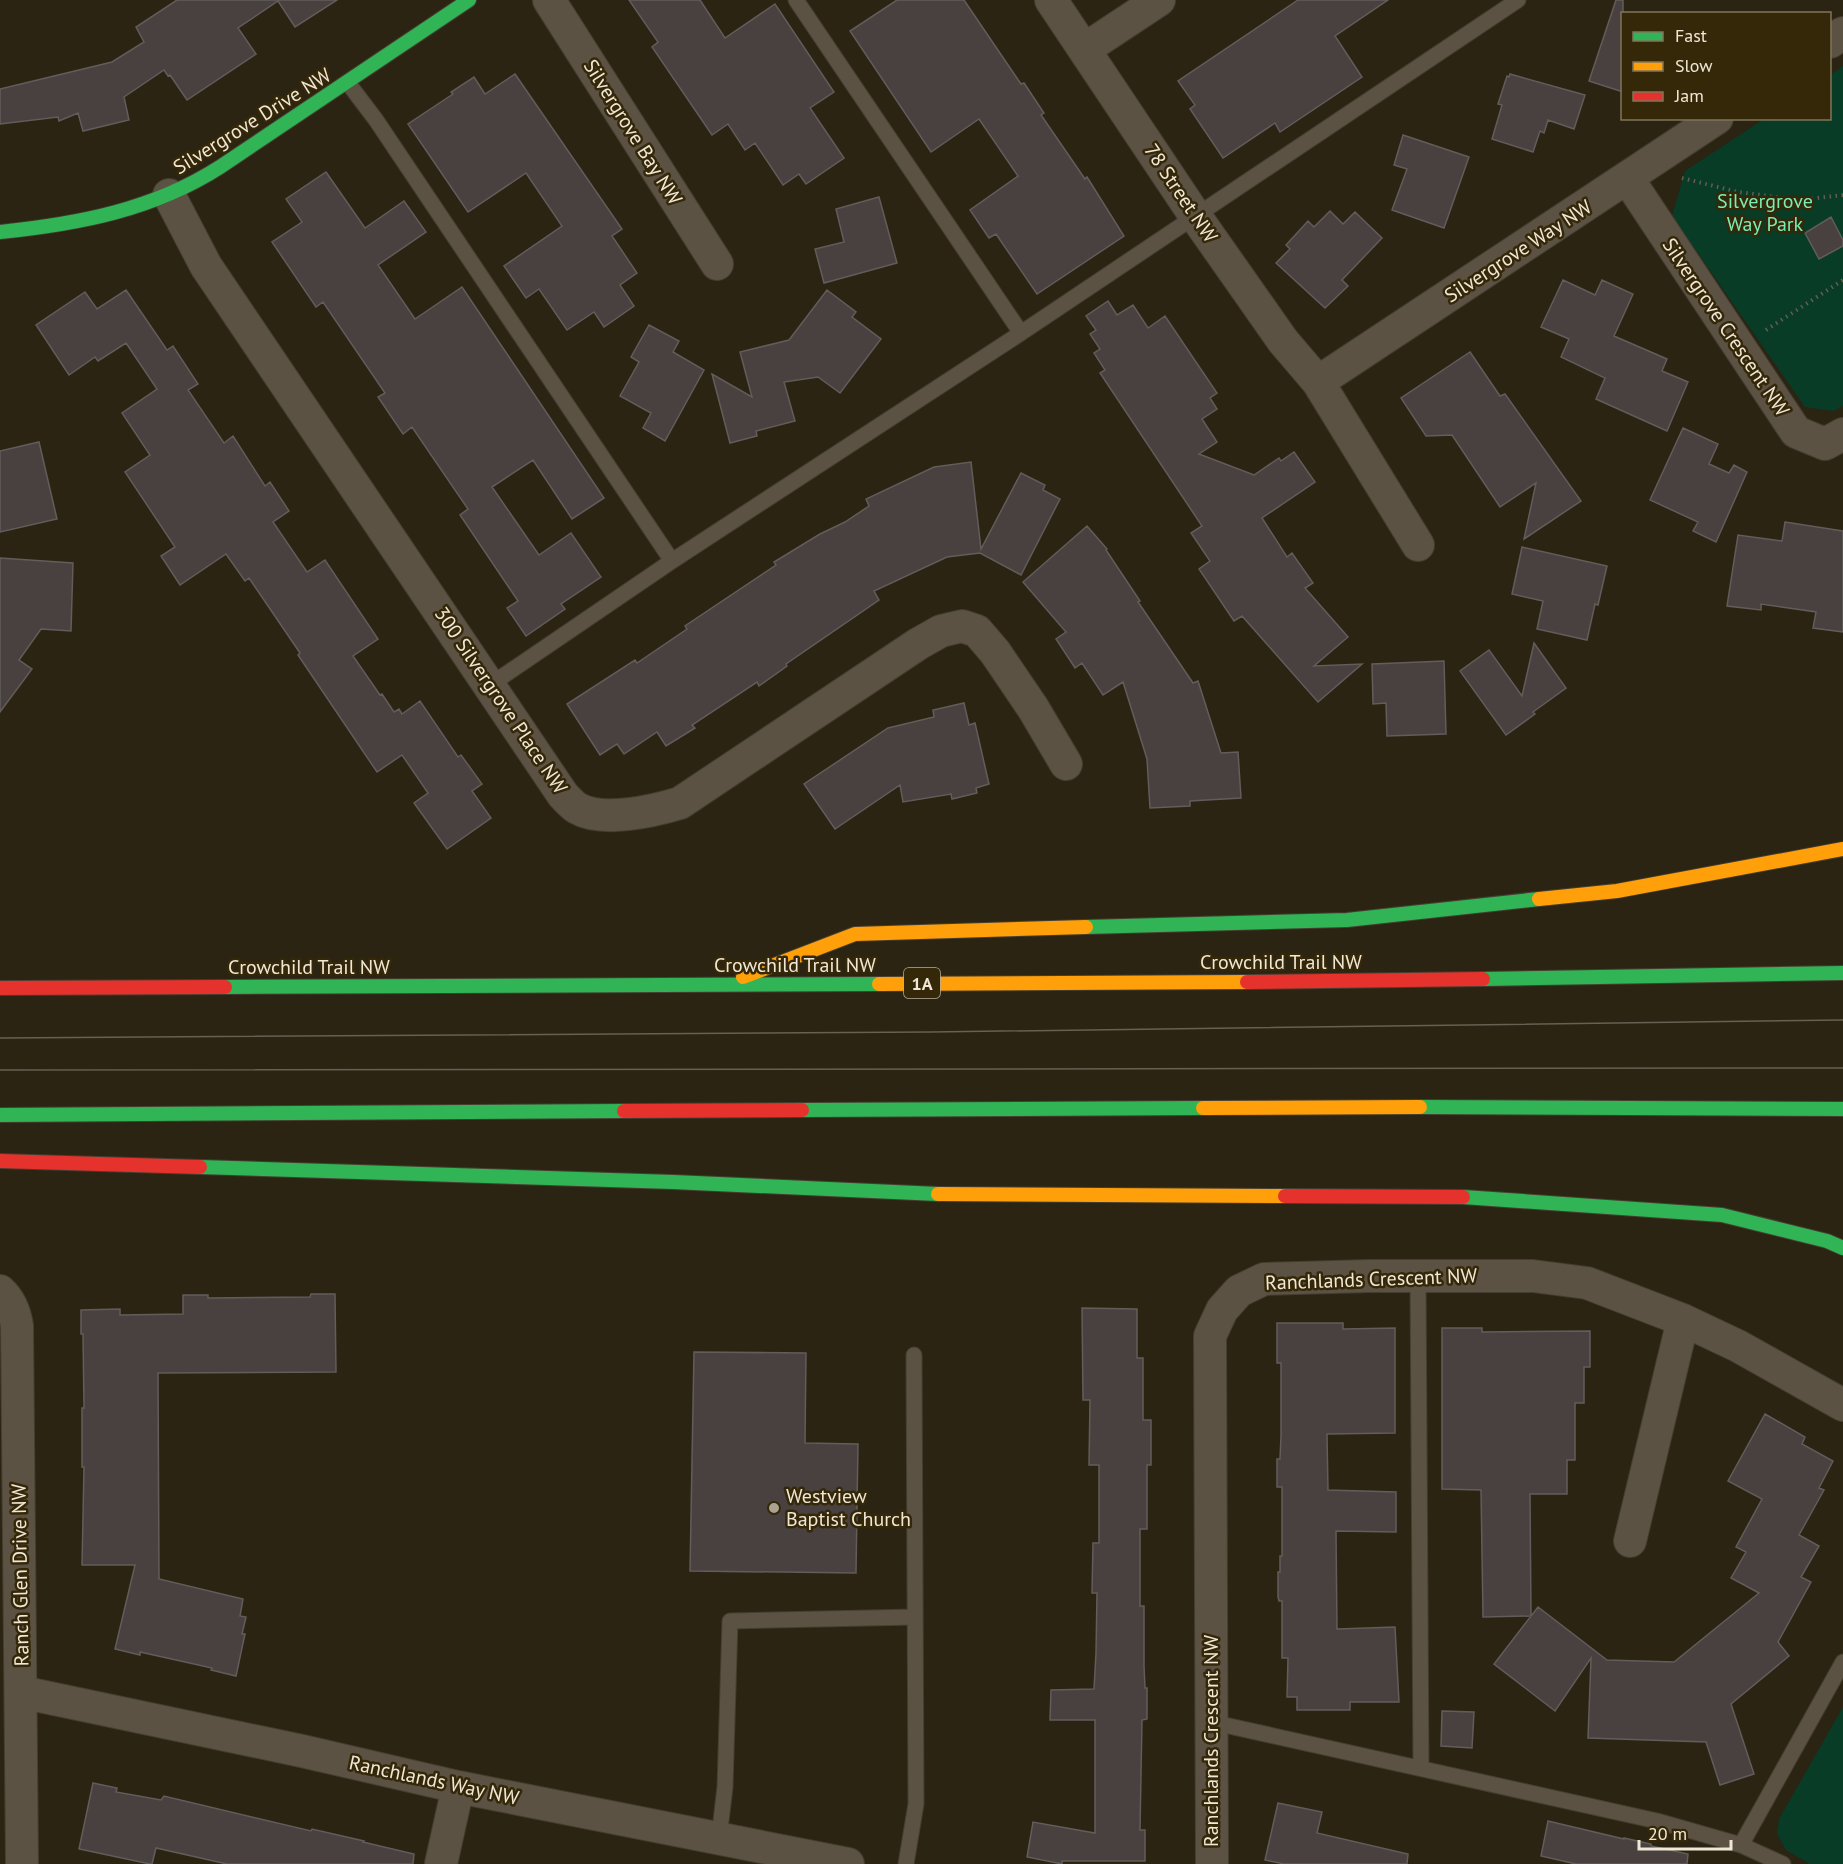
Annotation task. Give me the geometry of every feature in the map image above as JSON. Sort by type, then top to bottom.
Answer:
[{"type":"main road","name":"Silvergrove Drive NW","points":[[0,232],[100,217],[169,195],[200,179],[348,83],[469,0]]},
{"type":"main road","points":[[723,985],[855,934],[1347,921],[1617,891],[1843,849]]},
{"type":"main road","name":"Crowchild Trail NW","points":[[0,988],[1370,981],[1843,973]]},
{"type":"main road","points":[[0,1115],[1407,1107],[1843,1109]]},
{"type":"main road","points":[[0,1161],[673,1182],[970,1195],[1485,1197],[1722,1215],[1827,1241],[1843,1248]]},
{"type":"street","name":"Silvergrove Bay NW","points":[[549,0],[717,264]]},
{"type":"street","name":"78 Street NW","points":[[1051,0],[1196,217],[1283,341],[1318,382],[1418,544]]},
{"type":"street","points":[[1085,49],[1159,0]]},
{"type":"street","name":"Silvergrove Way NW","points":[[1318,382],[1714,120]]},
{"type":"street","name":"Silvergrove Crescent NW","points":[[1628,179],[1796,432],[1825,444],[1843,434]]},
{"type":"street","name":"300 Silvergrove Place NW","points":[[169,195],[206,266],[563,795],[577,808],[602,815],[657,810],[680,802],[709,785],[918,644],[941,631],[962,626],[977,631],[995,652],[1033,708],[1066,764]]},
{"type":"street","name":"Ranchlands Crescent NW","points":[[1212,1864],[1210,1336],[1222,1310],[1239,1290],[1264,1278],[1533,1276],[1587,1283],[1683,1320],[1738,1346],[1843,1405]]},
{"type":"street","name":"Ranch Glen Drive NW","points":[[0,1291],[11,1303],[17,1326],[22,1864]]},
{"type":"street","points":[[1630,1541],[1683,1320]]},
{"type":"street","name":"Ranchlands Way NW","points":[[21,1692],[302,1751],[458,1787],[849,1864]]},
{"type":"street","points":[[441,1864],[458,1787]]},
{"type":"lane","points":[[796,0],[1021,333]]},
{"type":"lane","points":[[490,685],[672,561],[1196,217],[1518,0]]},
{"type":"lane","points":[[348,83],[376,120],[672,561]]},
{"type":"lane","points":[[1418,1277],[1421,1768]]},
{"type":"lane","points":[[906,1864],[916,1804],[914,1355]]},
{"type":"lane","points":[[719,1838],[725,1787],[730,1621],[915,1617]]},
{"type":"lane","points":[[1741,1845],[1843,1662]]},
{"type":"lane","points":[[1211,1722],[1657,1821],[1741,1845],[1783,1864]]},
{"type":"path","points":[[1682,178],[1738,192],[1800,200],[1843,195]]},
{"type":"path","points":[[1765,331],[1843,280]]},
{"type":"green space","name":"Silvergrove Way Park","points":[[1843,66],[1843,406],[1833,411],[1805,407],[1672,216],[1685,171],[1762,120],[1831,120],[1831,74]]},
{"type":"green space","points":[[1843,1707],[1843,1864],[1810,1864],[1786,1850],[1777,1834],[1779,1819]]},
{"type":"building","points":[[177,0],[337,0],[295,27],[278,1],[238,28],[256,54],[187,100],[164,70],[124,97],[129,120],[83,131],[78,113],[59,121],[58,117],[0,124],[0,89],[112,62],[144,42],[136,27]]},
{"type":"building","points":[[629,0],[700,0],[725,38],[775,4],[834,92],[810,108],[844,158],[806,184],[799,174],[783,185],[755,143],[745,150],[728,124],[712,135],[652,47],[658,42]]},
{"type":"building","points":[[897,0],[964,0],[1021,84],[1024,83],[1044,113],[1041,115],[1085,179],[1087,177],[1124,236],[1037,294],[996,234],[989,238],[970,210],[1018,176],[979,119],[931,152],[850,31]]},
{"type":"building","points":[[1298,0],[1388,0],[1335,36],[1362,77],[1280,132],[1275,123],[1223,158],[1190,109],[1195,105],[1178,81]]},
{"type":"building","points":[[1616,0],[1623,0],[1621,91],[1589,81]]},
{"type":"building","points":[[515,74],[622,229],[612,236],[637,273],[620,285],[634,306],[604,327],[594,312],[567,330],[539,289],[526,298],[504,266],[562,226],[526,173],[468,212],[408,124],[474,77],[485,94]]},
{"type":"building","points":[[1510,74],[1585,95],[1574,129],[1548,120],[1544,133],[1540,131],[1533,152],[1492,139],[1502,105],[1498,104],[1507,76],[1509,77]]},
{"type":"building","points":[[1403,135],[1469,157],[1444,228],[1392,210],[1407,169],[1394,165]]},
{"type":"building","points":[[326,172],[365,228],[404,201],[426,232],[378,265],[415,319],[462,287],[604,498],[572,519],[533,460],[492,487],[539,555],[571,533],[601,577],[561,604],[565,609],[526,636],[507,608],[518,601],[460,515],[468,509],[412,427],[403,434],[378,397],[385,393],[323,302],[316,307],[272,242],[302,222],[286,199]]},
{"type":"building","points":[[879,197],[897,263],[824,283],[815,249],[844,242],[836,209]]},
{"type":"building","points":[[1330,211],[1343,224],[1355,212],[1382,238],[1342,280],[1348,286],[1325,308],[1276,263],[1290,249],[1286,245],[1308,221],[1314,227]]},
{"type":"building","points":[[1831,217],[1843,240],[1843,246],[1819,259],[1805,233]]},
{"type":"building","points":[[1563,280],[1595,295],[1602,280],[1633,294],[1614,336],[1667,359],[1662,371],[1688,382],[1667,431],[1596,399],[1605,378],[1561,357],[1569,339],[1541,327]]},
{"type":"building","points":[[126,290],[167,350],[173,346],[198,384],[188,390],[224,443],[233,436],[265,486],[270,482],[289,511],[273,522],[307,572],[325,560],[378,639],[353,656],[380,695],[382,694],[394,712],[399,709],[402,714],[420,701],[458,757],[461,755],[482,784],[472,791],[491,818],[447,849],[414,803],[428,793],[402,755],[377,772],[249,578],[245,581],[226,554],[180,585],[161,556],[175,547],[125,472],[150,455],[122,413],[157,389],[126,343],[98,361],[95,357],[69,375],[36,325],[85,292],[97,309]]},
{"type":"building","points":[[827,290],[856,312],[852,317],[881,339],[840,393],[818,377],[784,382],[795,421],[756,431],[757,436],[730,443],[712,374],[752,397],[740,352],[789,340]]},
{"type":"building","points":[[1108,301],[1117,315],[1133,305],[1148,328],[1165,316],[1217,393],[1210,398],[1217,409],[1202,419],[1217,442],[1199,454],[1254,475],[1279,458],[1281,461],[1294,452],[1315,482],[1262,518],[1287,557],[1292,553],[1313,583],[1305,588],[1348,637],[1314,666],[1362,664],[1318,702],[1242,616],[1234,621],[1199,569],[1210,561],[1191,533],[1202,526],[1100,373],[1105,370],[1094,353],[1100,349],[1090,334],[1096,330],[1086,316]]},
{"type":"building","points":[[649,325],[679,341],[673,352],[704,370],[665,441],[643,428],[651,413],[620,396],[639,362],[631,357]]},
{"type":"building","points":[[1470,352],[1500,396],[1505,394],[1581,501],[1524,539],[1536,483],[1500,507],[1452,435],[1426,436],[1401,398]]},
{"type":"building","points":[[1683,428],[1718,444],[1709,464],[1729,473],[1734,465],[1747,472],[1716,542],[1693,531],[1698,522],[1650,500]]},
{"type":"building","points":[[39,442],[57,519],[0,532],[0,451]]},
{"type":"building","points":[[971,462],[981,549],[1021,473],[1045,485],[1043,490],[1060,499],[1021,575],[980,553],[947,557],[874,591],[879,600],[786,664],[787,666],[759,686],[757,682],[692,725],[695,728],[666,746],[657,732],[624,754],[617,744],[600,755],[567,704],[635,660],[637,663],[687,629],[685,626],[776,565],[774,562],[869,506],[866,499],[934,467]]},
{"type":"building","points":[[1785,522],[1843,531],[1843,632],[1813,628],[1816,612],[1761,604],[1761,610],[1727,606],[1738,535],[1782,541]]},
{"type":"building","points":[[1087,526],[1107,549],[1140,601],[1138,602],[1193,683],[1198,681],[1221,753],[1238,752],[1241,798],[1190,801],[1190,806],[1150,808],[1147,759],[1123,682],[1103,695],[1082,663],[1075,668],[1056,639],[1066,632],[1023,582]]},
{"type":"building","points":[[1522,547],[1607,566],[1587,640],[1537,629],[1543,601],[1512,594]]},
{"type":"building","points":[[0,558],[73,563],[71,631],[41,629],[19,660],[32,669],[0,712]]},
{"type":"building","points":[[1534,643],[1566,688],[1506,735],[1460,671],[1489,650],[1522,696]]},
{"type":"building","points":[[1444,661],[1446,734],[1387,736],[1386,703],[1373,704],[1372,664]]},
{"type":"building","points":[[964,703],[969,725],[975,723],[989,784],[976,788],[977,793],[952,799],[951,794],[903,802],[900,785],[835,829],[804,784],[888,728],[934,717],[933,710]]},
{"type":"building","points":[[311,1294],[335,1294],[336,1372],[158,1373],[159,1579],[243,1599],[240,1616],[246,1617],[242,1634],[245,1634],[236,1676],[211,1670],[212,1668],[140,1652],[140,1655],[115,1649],[135,1565],[82,1565],[84,1467],[82,1467],[82,1408],[84,1408],[81,1310],[120,1309],[120,1315],[183,1314],[183,1295],[208,1295],[208,1298],[310,1297]]},
{"type":"building","points":[[1082,1308],[1137,1309],[1137,1358],[1143,1358],[1143,1420],[1151,1420],[1151,1465],[1147,1465],[1147,1529],[1140,1529],[1140,1606],[1144,1606],[1144,1666],[1145,1688],[1147,1688],[1147,1719],[1142,1720],[1140,1830],[1145,1830],[1145,1861],[1062,1861],[1062,1864],[1027,1857],[1033,1822],[1095,1833],[1095,1720],[1050,1720],[1051,1690],[1094,1689],[1097,1593],[1092,1593],[1093,1543],[1099,1543],[1099,1465],[1089,1465],[1090,1400],[1083,1400]]},
{"type":"building","points":[[1277,1323],[1343,1323],[1343,1329],[1395,1328],[1395,1433],[1327,1434],[1328,1490],[1396,1492],[1396,1532],[1336,1531],[1337,1629],[1395,1627],[1399,1702],[1350,1702],[1350,1710],[1297,1710],[1297,1697],[1287,1697],[1288,1658],[1282,1658],[1282,1601],[1279,1601],[1278,1597],[1278,1572],[1280,1572],[1280,1556],[1282,1556],[1282,1487],[1277,1487],[1277,1459],[1280,1459],[1281,1436],[1281,1363],[1277,1363]]},
{"type":"building","points":[[1442,1328],[1482,1328],[1482,1332],[1590,1331],[1590,1367],[1584,1367],[1584,1403],[1575,1403],[1575,1460],[1567,1460],[1567,1494],[1530,1494],[1531,1616],[1483,1617],[1481,1490],[1442,1489]]},
{"type":"building","name":"Westview Baptist Church","points":[[694,1352],[806,1353],[805,1443],[858,1444],[856,1573],[690,1571]]},
{"type":"building","points":[[1765,1414],[1805,1437],[1802,1444],[1833,1461],[1819,1488],[1824,1490],[1799,1535],[1819,1546],[1801,1577],[1811,1582],[1778,1642],[1789,1656],[1731,1704],[1754,1774],[1720,1785],[1706,1742],[1588,1738],[1591,1658],[1555,1711],[1494,1664],[1538,1607],[1607,1660],[1674,1662],[1759,1593],[1731,1578],[1746,1552],[1736,1547],[1762,1499],[1728,1481]]},
{"type":"building","points":[[1442,1711],[1474,1712],[1472,1748],[1441,1746]]},
{"type":"building","points":[[93,1783],[117,1788],[116,1792],[161,1800],[164,1796],[311,1831],[312,1829],[364,1841],[414,1854],[413,1864],[227,1864],[156,1848],[152,1864],[150,1864],[79,1849]]},
{"type":"building","points":[[1278,1803],[1322,1812],[1317,1833],[1408,1854],[1407,1864],[1284,1864],[1265,1860]]},
{"type":"building","points":[[1548,1821],[1688,1854],[1687,1864],[1576,1864],[1541,1856]]},
{"type":"tram line","points":[[0,1038],[931,1032],[1843,1020]]},
{"type":"tram line","points":[[0,1070],[1843,1068]]},
{"type":"traffic: fast","points":[[0,232],[58,225],[114,213],[195,182],[469,0]]},
{"type":"traffic: fast","points":[[1086,927],[1347,920],[1539,899]]},
{"type":"traffic: fast","points":[[1483,979],[1843,973]]},
{"type":"traffic: fast","points":[[225,987],[879,984]]},
{"type":"traffic: fast","points":[[1420,1107],[1843,1109]]},
{"type":"traffic: fast","points":[[802,1110],[1203,1108]]},
{"type":"traffic: fast","points":[[0,1115],[624,1111]]},
{"type":"traffic: fast","points":[[200,1167],[673,1182],[938,1194]]},
{"type":"traffic: fast","points":[[1463,1197],[1722,1215],[1827,1241],[1843,1248]]},
{"type":"traffic: slow","points":[[1539,899],[1617,891],[1843,849]]},
{"type":"traffic: slow","points":[[743,977],[855,934],[1086,927]]},
{"type":"traffic: slow","points":[[879,984],[1247,982]]},
{"type":"traffic: slow","points":[[1203,1108],[1420,1107]]},
{"type":"traffic: slow","points":[[938,1194],[1285,1196]]},
{"type":"traffic: jam","points":[[1247,982],[1483,979]]},
{"type":"traffic: jam","points":[[0,988],[225,987]]},
{"type":"traffic: jam","points":[[624,1111],[802,1110]]},
{"type":"traffic: jam","points":[[0,1161],[200,1167]]},
{"type":"traffic: jam","points":[[1285,1196],[1463,1197]]},
{"type":"place","name":"Westview Baptist Church","points":[[774,1508]]}]
